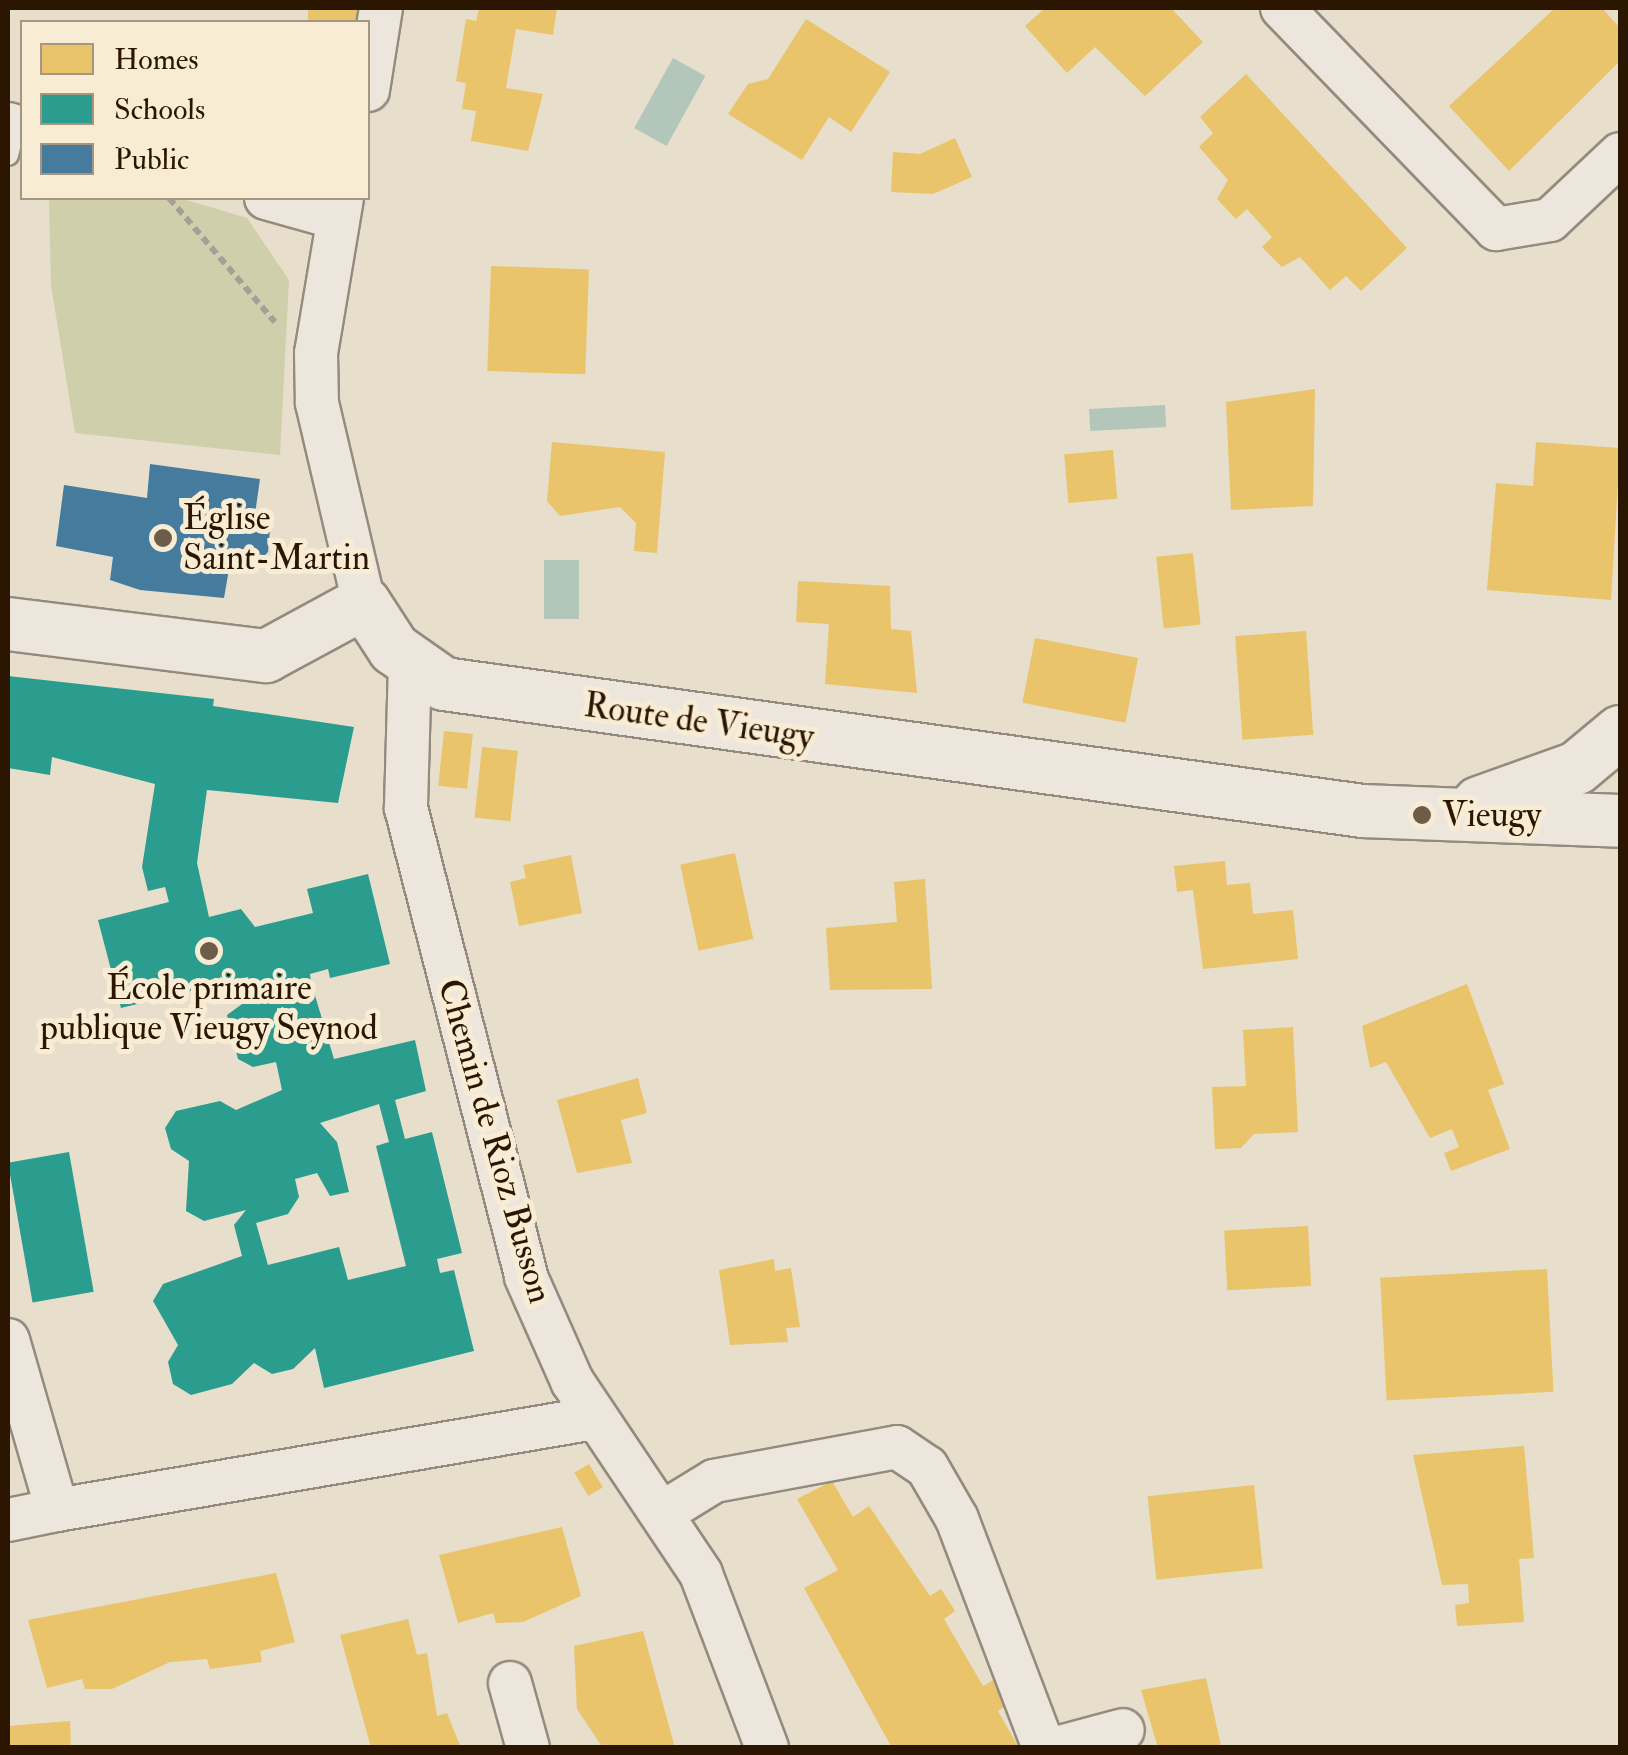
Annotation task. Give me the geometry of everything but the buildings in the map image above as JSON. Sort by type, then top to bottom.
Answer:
[{"type":"street","points":[[370,77],[381,8]]},
{"type":"street","points":[[1282,8],[1496,229],[1550,220],[1620,154]]},
{"type":"street","points":[[8,624],[266,656],[364,603],[324,460],[316,370],[339,208],[281,200]]},
{"type":"street","name":"Route de Vieugy","points":[[364,603],[410,663],[444,684],[644,715],[1439,814],[1620,820]]},
{"type":"street","name":"Chemin de Rioz Busson","points":[[410,663],[406,808],[526,1276],[594,1418],[701,1574],[767,1748]]},
{"type":"street","name":"Route de Vieugy","points":[[1439,814],[1542,785],[1620,732]]},
{"type":"street","points":[[8,1340],[58,1510]]},
{"type":"street","points":[[8,1520],[594,1418]]},
{"type":"street","points":[[662,1513],[714,1481],[897,1446],[927,1467],[957,1518],[1044,1748]]},
{"type":"street","points":[[510,1684],[528,1748]]},
{"type":"street","points":[[1056,1748],[1123,1730]]},
{"type":"path","points":[[170,200],[316,370]]},
{"type":"green space","points":[[49,200],[187,200],[247,218],[289,280],[280,455],[75,433],[51,285]]},
{"type":"shaded area","points":[[673,58],[705,76],[667,146],[634,128]]},
{"type":"shaded area","points":[[1165,405],[1166,427],[1090,431],[1089,409]]},
{"type":"shaded area","points":[[544,560],[579,560],[579,619],[544,619]]},
{"type":"place","name":"Église Saint-Martin","points":[[163,538]]},
{"type":"place","name":"Vieugy","points":[[1422,815]]},
{"type":"place","name":"École primaire publique Vieugy Seynod","points":[[209,951]]}]
